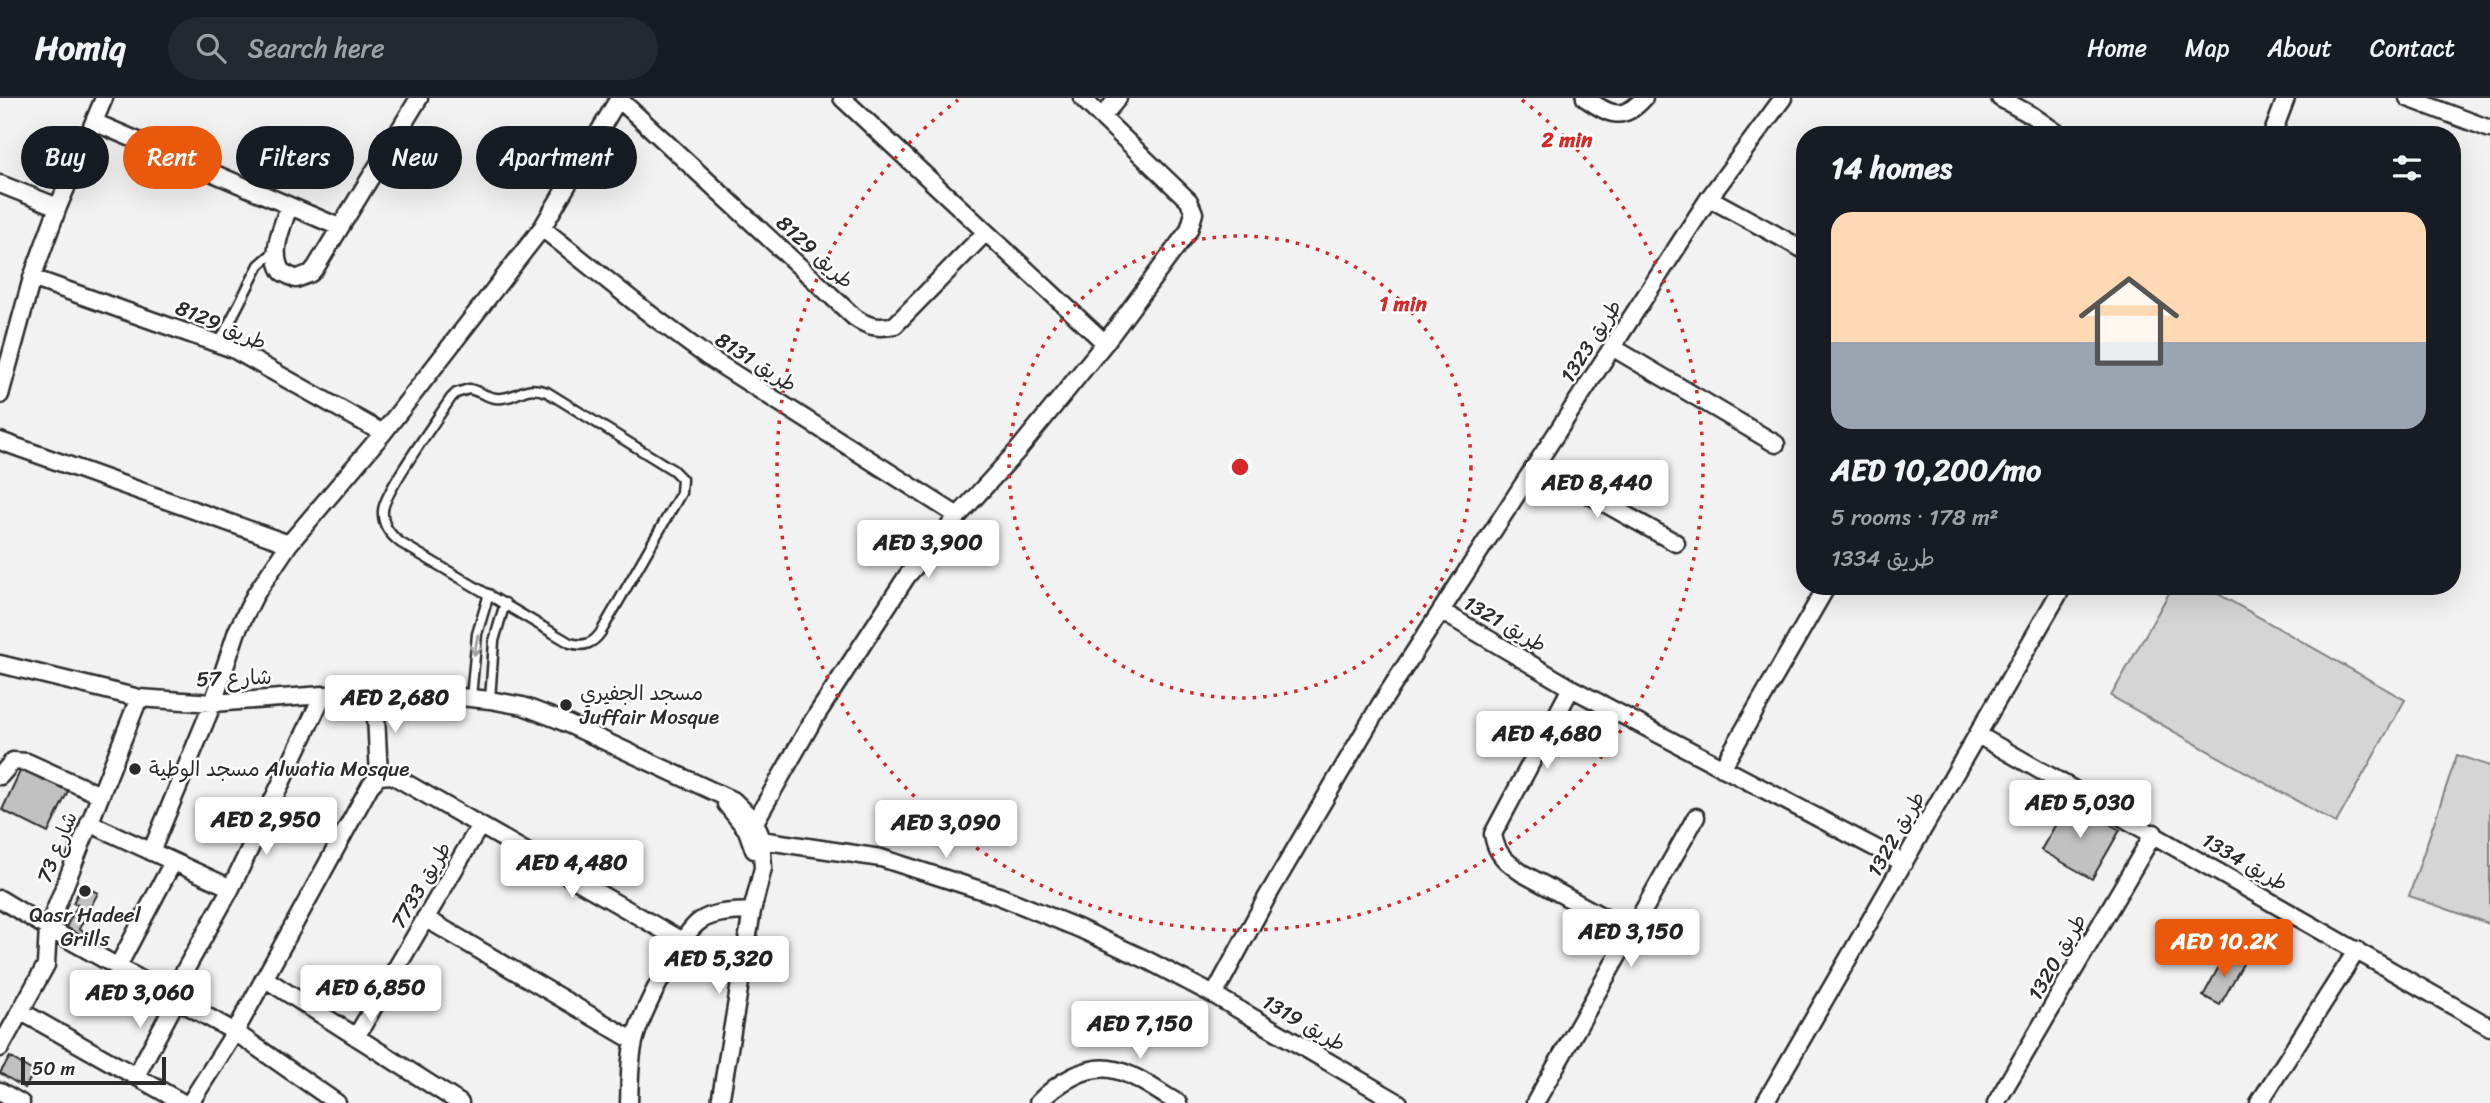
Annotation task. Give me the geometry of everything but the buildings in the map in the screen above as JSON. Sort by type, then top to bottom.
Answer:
[{"type":"street","points":[[0,395],[32,278],[58,207],[104,98]]},
{"type":"street","points":[[289,206],[276,250],[277,265],[282,272],[296,279],[304,277],[316,267],[419,98]]},
{"type":"street","points":[[842,98],[1105,343]]},
{"type":"street","points":[[720,1103],[754,904],[764,868],[761,840],[755,822],[812,722],[887,606],[928,549],[1019,449],[1105,343],[1189,230],[1194,212],[1189,201],[1082,98]]},
{"type":"street","points":[[1102,117],[1118,98]]},
{"type":"street","points":[[1585,98],[1605,112],[1621,115],[1644,98]]},
{"type":"street","name":"طريق 1323","points":[[1441,611],[1709,198],[1783,98]]},
{"type":"street","points":[[2000,98],[2047,126]]},
{"type":"street","points":[[2275,126],[2286,98]]},
{"type":"street","points":[[2407,98],[2490,129]]},
{"type":"street","name":"طريق 8129","points":[[151,852],[213,703],[237,631],[255,595],[289,544],[383,433],[542,228],[619,99],[866,326],[881,328],[895,325],[986,232]]},
{"type":"street","points":[[94,122],[339,227]]},
{"type":"street","points":[[0,184],[58,207]]},
{"type":"street","points":[[1709,198],[1796,246]]},
{"type":"street","name":"طريق 8131","points":[[542,228],[640,307],[708,356],[958,516]]},
{"type":"street","name":"طريق 8129","points":[[32,278],[219,343],[383,433]]},
{"type":"street","points":[[1612,347],[1776,444]]},
{"type":"street","points":[[0,441],[289,544]]},
{"type":"street","points":[[1536,466],[1676,543]]},
{"type":"street","points":[[1722,768],[1822,595]]},
{"type":"street","name":"طريق 1322","points":[[1765,1103],[2058,595]]},
{"type":"street","name":"طريق 1321","points":[[1214,995],[1322,800],[1441,611],[1571,688],[1904,863]]},
{"type":"street","name":"شارع 57","points":[[0,664],[52,679],[139,698],[213,703],[323,695],[431,694],[471,697],[523,706],[557,719],[734,801],[755,822]]},
{"type":"street","points":[[1571,688],[1501,816],[1493,834],[1495,849],[1506,862],[1522,873],[1631,932]]},
{"type":"street","points":[[136,1076],[231,888],[323,695]]},
{"type":"street","points":[[375,695],[379,776]]},
{"type":"street","name":"شارع 73","points":[[0,1048],[47,965],[48,928],[139,698]]},
{"type":"street","name":"طريق 1334","points":[[1978,735],[2490,1027]]},
{"type":"street","points":[[0,776],[13,761],[27,762],[100,795]]},
{"type":"street","points":[[190,1103],[234,1032],[370,786],[379,776],[391,775],[682,941]]},
{"type":"street","points":[[707,788],[747,830],[756,862],[754,904]]},
{"type":"street","points":[[1535,1103],[1696,817]]},
{"type":"street","points":[[89,823],[231,888]]},
{"type":"street","name":"طريق 7733","points":[[356,1037],[479,827]]},
{"type":"street","name":"طريق 1320","points":[[1996,1103],[2154,833]]},
{"type":"street","name":"طريق 1319","points":[[761,840],[881,858],[999,896],[1078,928],[1214,995],[1399,1103]]},
{"type":"street","points":[[117,968],[173,862]]},
{"type":"street","points":[[0,899],[117,968],[234,1032],[337,1103]]},
{"type":"street","points":[[629,1103],[634,1041],[642,1019],[682,941],[698,922],[709,916],[754,904]]},
{"type":"street","points":[[425,918],[634,1041]]},
{"type":"street","points":[[2259,1103],[2357,950]]},
{"type":"street","points":[[264,978],[449,1101]]},
{"type":"street","points":[[22,1012],[183,1103]]},
{"type":"street","points":[[1038,1103],[1066,1080],[1089,1071],[1114,1069],[1178,1103]]},
{"type":"street","points":[[0,1091],[22,1103]]},
{"type":"lane","points":[[219,343],[259,265],[276,250]]},
{"type":"lane","points":[[469,389],[494,398],[524,390],[547,392],[682,479],[681,493],[596,640],[579,646],[570,643],[505,603],[401,543],[386,528],[383,519],[385,499],[456,393],[469,389]]},
{"type":"lane","points":[[471,697],[477,635],[489,594]]},
{"type":"lane","points":[[490,700],[494,641],[505,603]]},
{"type":"shaded area","points":[[2168,595],[2220,595],[2405,700],[2336,823],[2111,696]]},
{"type":"shaded area","points":[[2457,755],[2490,766],[2490,924],[2409,896]]},
{"type":"place","name":"مسجد الجفيري Juffair Mosque","points":[[566,705]]},
{"type":"place","name":"مسجد الوطية Alwatia Mosque","points":[[135,769]]},
{"type":"place","name":"Qasr Hadeel Grills","points":[[85,891]]}]
